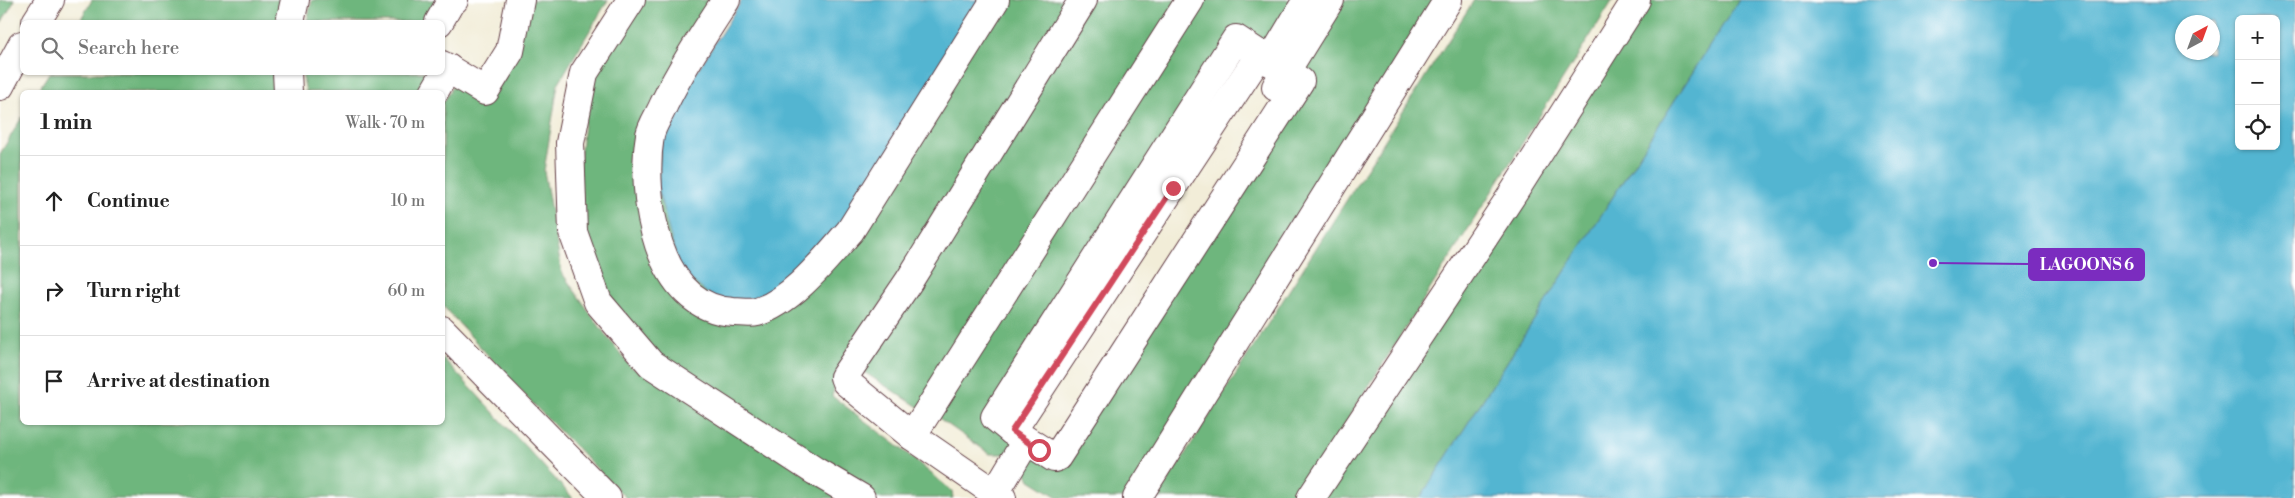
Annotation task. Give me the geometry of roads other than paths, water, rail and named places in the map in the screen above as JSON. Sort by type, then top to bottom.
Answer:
[{"type":"street","points":[[37,20],[50,0]]},
{"type":"street","points":[[290,20],[295,0]]},
{"type":"street","points":[[441,20],[454,0]]},
{"type":"street","points":[[445,66],[485,91],[510,51],[520,0]]},
{"type":"street","points":[[631,0],[584,73],[570,143],[573,232],[598,302],[651,364],[815,471],[861,498]]},
{"type":"street","points":[[726,0],[684,65],[650,133],[646,182],[650,212],[666,262],[685,292],[714,309],[756,312],[785,298],[820,265],[850,231],[995,0]]},
{"type":"street","points":[[1083,0],[909,281],[844,376],[846,382],[912,436],[996,497],[1026,441],[1115,336]]},
{"type":"street","points":[[912,436],[1190,0]]},
{"type":"street","points":[[1200,207],[1272,63],[1307,0]]},
{"type":"street","points":[[1272,63],[1330,0]]},
{"type":"street","points":[[1137,498],[1448,0]]},
{"type":"street","points":[[1311,498],[1514,192],[1636,0]]},
{"type":"street","points":[[1236,39],[1272,63],[1300,81],[1062,449],[1054,458],[1026,441],[996,419],[996,415],[1236,39]]},
{"type":"street","points":[[0,86],[20,49]]},
{"type":"street","points":[[287,75],[288,90]]},
{"type":"street","points":[[435,90],[441,75]]},
{"type":"street","points":[[445,333],[607,498]]},
{"type":"water","points":[[742,0],[993,0],[848,229],[756,308],[723,306],[680,271],[658,190],[662,126]]},
{"type":"water","points":[[1739,0],[2295,0],[2295,498],[1420,498]]},
{"type":"place","name":"LAGOONS 6","points":[[1933,263]]}]
